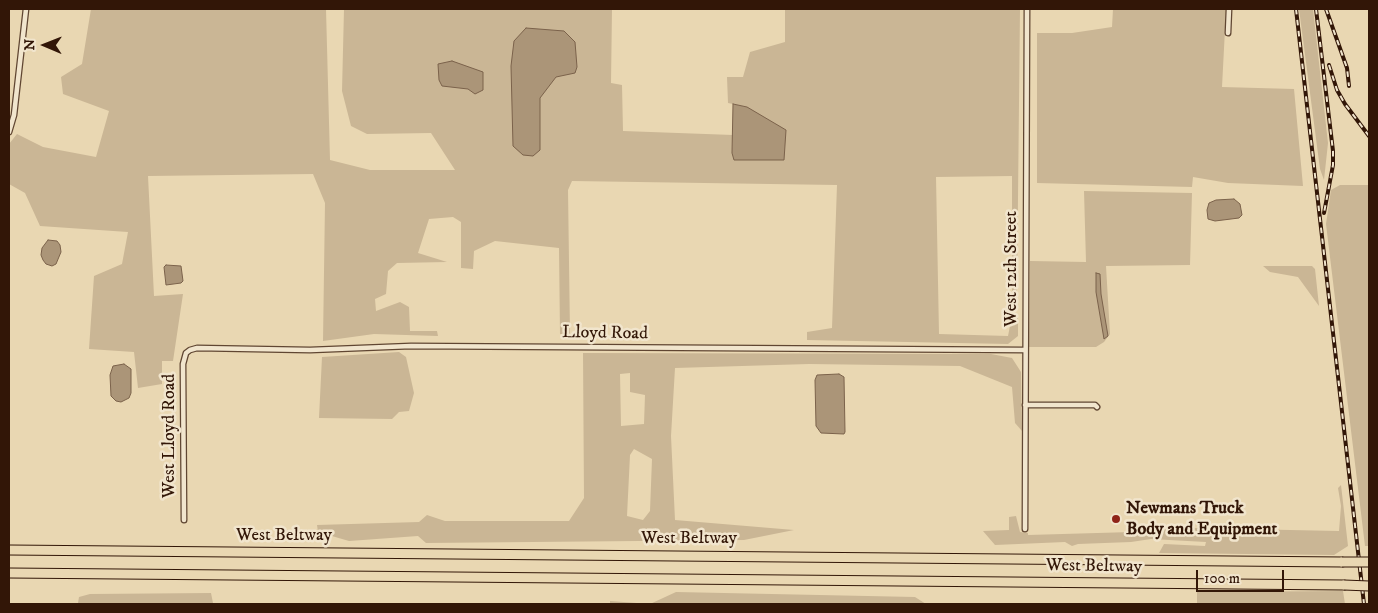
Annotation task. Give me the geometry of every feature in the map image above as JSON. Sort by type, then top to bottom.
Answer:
[{"type":"highway","name":"West Beltway","points":[[9,550],[1369,562]]},
{"type":"highway","name":"West Beltway","points":[[9,573],[1369,586]]},
{"type":"street","points":[[9,132],[14,115],[26,9]]},
{"type":"street","name":"West 12th Street","points":[[1025,529],[1027,9]]},
{"type":"street","points":[[1228,33],[1229,9]]},
{"type":"street","name":"Lloyd Road","points":[[186,353],[197,348],[310,350],[411,346],[1025,350]]},
{"type":"street","name":"West Lloyd Road","points":[[184,520],[183,364],[186,353]]},
{"type":"street","points":[[1025,405],[1095,405],[1097,407]]},
{"type":"shaded area","points":[[91,9],[326,9],[330,160],[370,170],[455,170],[431,133],[367,134],[351,126],[342,91],[344,9],[612,9],[611,83],[622,85],[623,131],[733,135],[732,153],[735,160],[747,107],[728,103],[727,77],[743,77],[750,52],[785,42],[785,9],[1020,9],[1017,291],[1012,293],[1012,176],[936,177],[939,334],[1008,336],[1012,316],[1018,316],[1018,336],[1008,344],[807,340],[807,332],[832,328],[837,185],[572,181],[568,190],[570,334],[560,334],[559,248],[495,241],[474,251],[473,269],[461,268],[461,222],[453,217],[429,219],[418,253],[447,262],[397,263],[388,271],[386,294],[375,299],[376,311],[400,302],[409,307],[410,331],[437,331],[438,336],[374,334],[323,341],[325,203],[313,174],[148,176],[154,296],[183,294],[173,361],[162,361],[162,384],[138,388],[134,352],[89,349],[94,276],[122,264],[128,232],[40,226],[25,193],[9,184],[9,144],[17,134],[43,147],[96,157],[109,111],[63,94],[61,77],[82,64]]},
{"type":"shaded area","points":[[1113,9],[1226,10],[1222,87],[1294,89],[1303,186],[1228,183],[1193,177],[1192,187],[1037,183],[1037,33],[1072,33],[1112,27]]},
{"type":"shaded area","points":[[1299,9],[1313,9],[1328,143],[1324,180],[1320,169]]},
{"type":"shaded area","points":[[526,28],[564,31],[575,42],[577,67],[575,73],[556,77],[540,98],[540,150],[533,156],[523,155],[513,146],[511,66],[514,41]]},
{"type":"shaded area","points":[[452,61],[483,72],[483,90],[475,94],[468,89],[442,86],[439,80],[438,64]]},
{"type":"shaded area","points":[[733,104],[747,107],[786,130],[784,160],[734,160],[732,153]]},
{"type":"shaded area","points":[[1340,185],[1369,185],[1369,546],[1365,546],[1326,224],[1331,190]]},
{"type":"shaded area","points":[[1084,191],[1192,193],[1190,265],[1106,266],[1110,334],[1104,342],[1096,347],[1029,347],[1030,261],[1086,262]]},
{"type":"shaded area","points":[[1234,199],[1240,204],[1242,215],[1239,218],[1215,221],[1208,219],[1207,210],[1209,203],[1216,200]]},
{"type":"shaded area","points":[[48,240],[57,241],[60,245],[61,252],[56,264],[52,266],[46,264],[41,255],[42,248]]},
{"type":"shaded area","points":[[166,265],[181,266],[183,281],[181,283],[166,285],[164,267]]},
{"type":"shaded area","points":[[1263,266],[1312,266],[1315,269],[1319,306],[1298,277],[1270,272]]},
{"type":"shaded area","points":[[1096,273],[1100,274],[1101,294],[1108,336],[1104,339],[1096,292]]},
{"type":"shaded area","points":[[399,352],[406,357],[414,393],[409,411],[399,412],[392,419],[319,418],[322,357]]},
{"type":"shaded area","points":[[583,353],[991,354],[1012,358],[1021,372],[1022,431],[1015,423],[1012,387],[960,366],[809,364],[675,368],[671,436],[675,520],[794,530],[744,540],[426,543],[418,536],[349,541],[318,532],[317,525],[419,522],[427,515],[445,521],[569,521],[584,498]],"holes":[[[630,373],[630,392],[645,395],[644,424],[621,426],[620,374]],[[634,449],[652,459],[650,511],[643,520],[627,516],[630,455]]]},
{"type":"shaded area","points":[[124,364],[131,369],[131,393],[129,398],[121,402],[116,401],[111,396],[110,375],[113,366]]},
{"type":"shaded area","points":[[839,374],[844,377],[845,432],[844,434],[821,433],[816,426],[815,380],[817,375]]},
{"type":"shaded area","points":[[1341,485],[1348,546],[1334,555],[1159,553],[1164,544],[1205,546],[1206,542],[1151,539],[1072,546],[1065,542],[995,545],[983,531],[1009,530],[1009,517],[1016,516],[1020,532],[1028,533],[1028,535],[1132,532],[1142,527],[1339,531],[1341,506],[1338,488]]},
{"type":"shaded area","points":[[1343,591],[1345,604],[1197,604],[1197,592]]},
{"type":"shaded area","points":[[676,592],[915,597],[926,604],[650,604]]},
{"type":"shaded area","points":[[211,593],[213,603],[78,603],[79,597],[90,594]]},
{"type":"shaded area","points":[[610,601],[650,604],[610,604]]},
{"type":"railway","points":[[1296,9],[1364,604]]},
{"type":"railway","points":[[1316,9],[1333,151],[1333,165],[1324,213]]},
{"type":"railway","points":[[1326,9],[1347,68],[1349,86]]},
{"type":"railway","points":[[1329,65],[1337,90],[1369,136]]},
{"type":"place","name":"Newmans Truck Body and Equipment","points":[[1116,519]]}]
